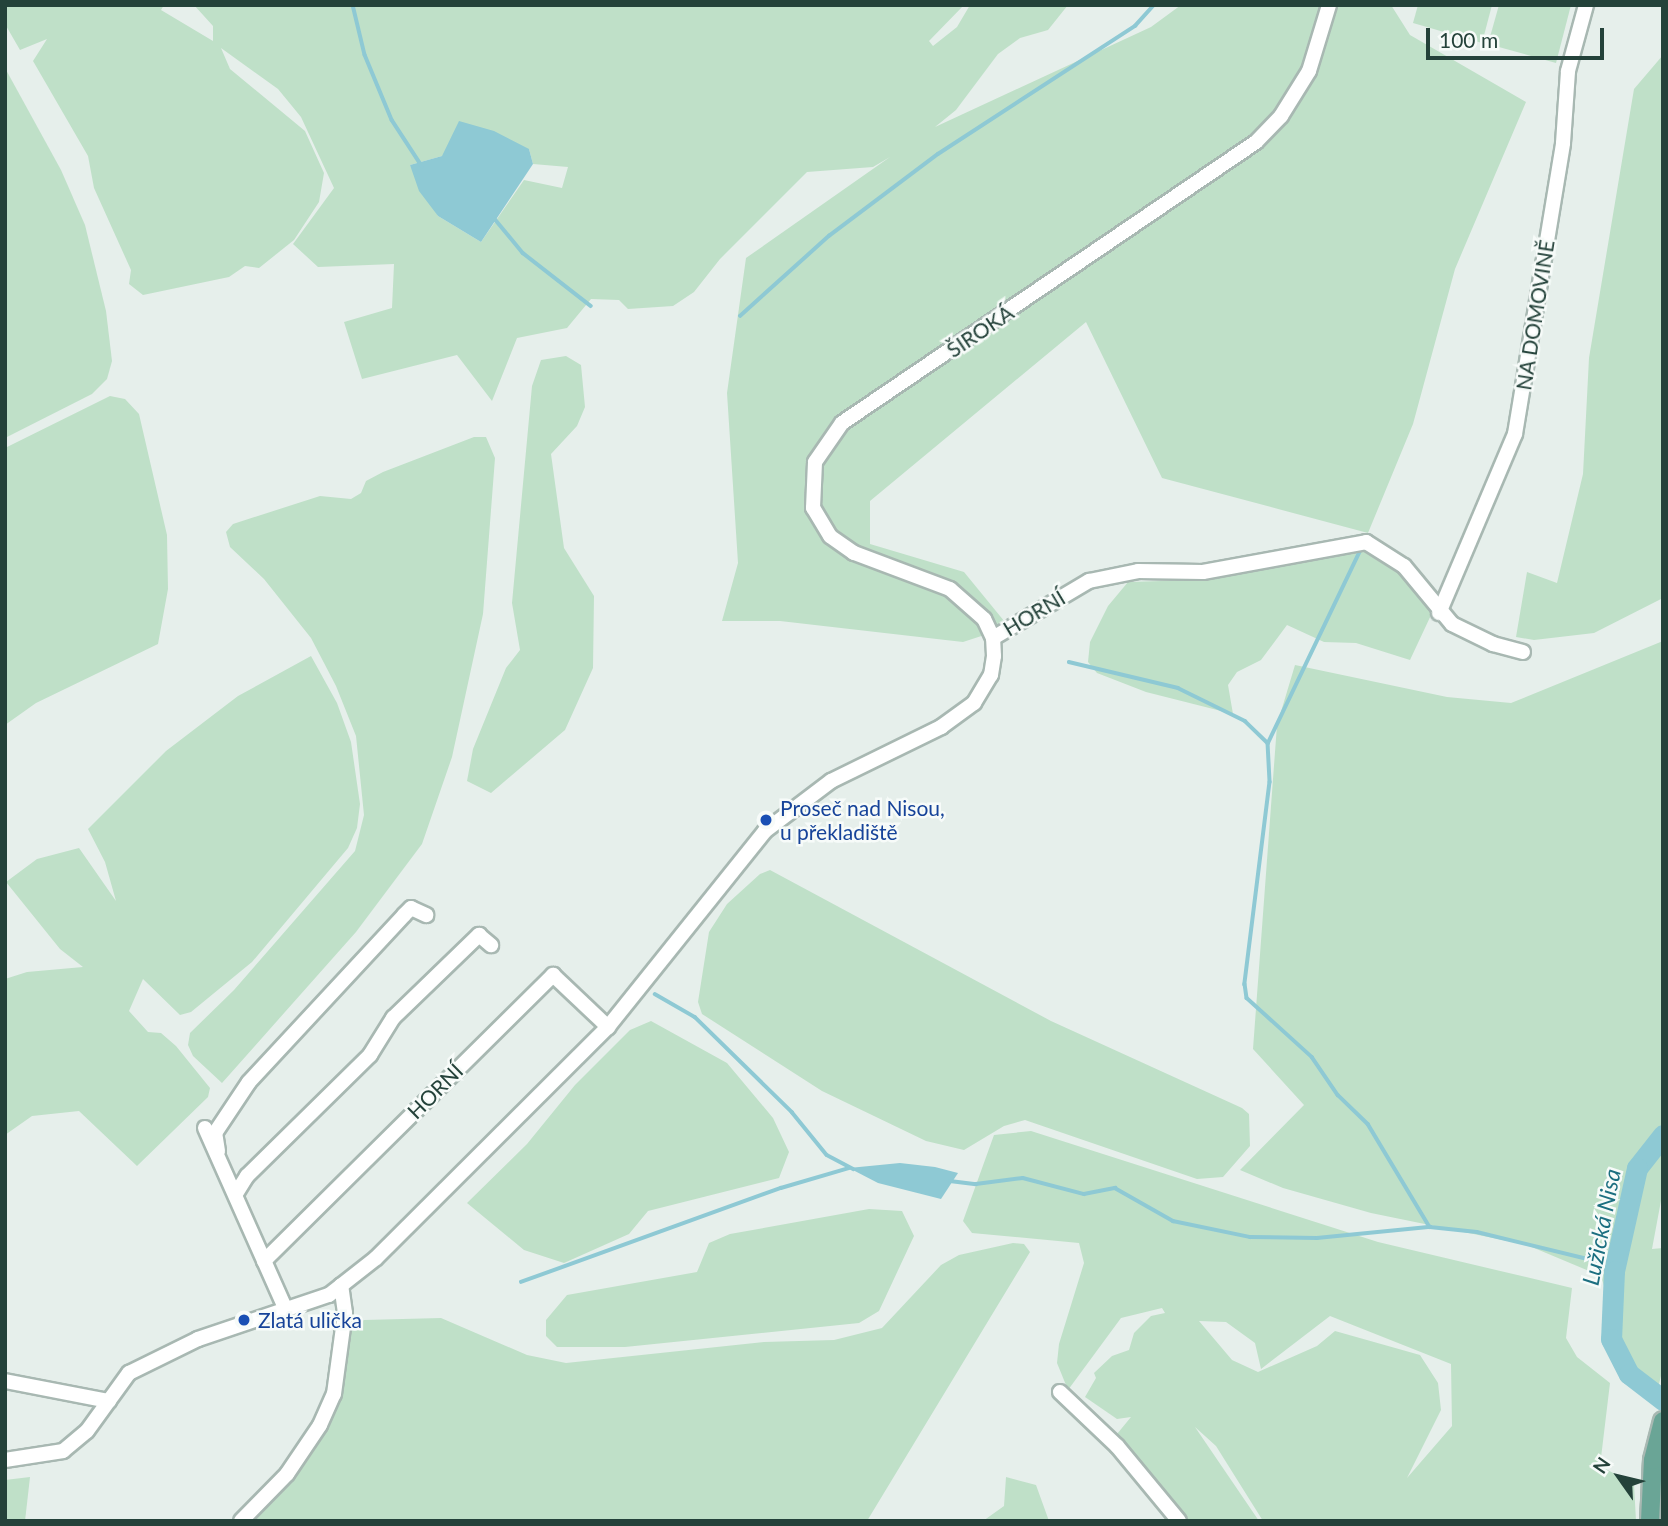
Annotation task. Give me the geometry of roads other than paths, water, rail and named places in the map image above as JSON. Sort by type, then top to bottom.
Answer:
[{"type":"main road","points":[[1650,1521],[1653,1460],[1663,1421]]},
{"type":"street","name":"ŠIROKÁ","points":[[993,638],[980,614],[958,594],[854,553],[820,524],[813,508],[811,476],[825,443],[842,424],[1256,142],[1281,116],[1309,71],[1329,5]]},
{"type":"street","name":"NA DOMOVINĚ","points":[[1440,613],[1515,434],[1563,143],[1568,71],[1586,5]]},
{"type":"street","name":"HORNÍ","points":[[5,1460],[63,1451],[87,1431],[129,1373],[198,1339],[329,1295],[385,1248],[608,1027],[765,831],[831,781],[941,727],[974,703],[991,674],[993,638],[1088,581],[1138,571],[1203,572],[1366,542],[1381,547],[1405,566],[1440,613],[1466,633],[1523,652]]},
{"type":"street","points":[[218,1152],[215,1133],[235,1100],[413,905],[426,915]]},
{"type":"street","points":[[237,1192],[247,1176],[370,1055],[393,1018],[479,935],[491,945]]},
{"type":"street","name":"HORNÍ","points":[[264,1261],[552,975],[608,1027]]},
{"type":"street","points":[[205,1128],[237,1192],[286,1310]]},
{"type":"street","points":[[241,1521],[287,1474],[320,1425],[334,1394],[345,1313],[341,1285]]},
{"type":"street","points":[[5,1381],[109,1401]]},
{"type":"street","points":[[1060,1392],[1117,1446],[1179,1521]]},
{"type":"water","points":[[459,121],[494,131],[529,149],[533,164],[481,242],[438,216],[419,191],[410,165],[442,156]]},
{"type":"water","points":[[900,1163],[958,1173],[941,1199],[878,1183],[849,1168]]},
{"type":"waterway","points":[[353,5],[365,55],[392,120],[422,166]]},
{"type":"waterway","points":[[740,316],[829,236],[938,154],[1135,26],[1154,5]]},
{"type":"waterway","points":[[495,219],[523,253],[591,306]]},
{"type":"waterway","points":[[1268,743],[1359,553]]},
{"type":"waterway","points":[[1069,662],[1178,688],[1245,721],[1268,743],[1270,782],[1245,984],[1247,998],[1312,1057],[1338,1095],[1368,1124],[1430,1227]]},
{"type":"waterway","points":[[655,994],[695,1017],[792,1112],[827,1155],[853,1169]]},
{"type":"waterway","name":"Lužická Nisa","points":[[1663,1135],[1637,1168],[1614,1271],[1611,1339],[1629,1374],[1663,1400]]},
{"type":"waterway","points":[[521,1282],[781,1188],[849,1168]]},
{"type":"waterway","points":[[950,1181],[976,1184],[1023,1178],[1084,1194],[1115,1188],[1173,1221],[1250,1237],[1317,1238],[1430,1227],[1477,1232],[1596,1261],[1616,1262]]},
{"type":"place","name":"Proseč nad Nisou, u překladiště","points":[[766,820]]},
{"type":"place","name":"Zlatá ulička","points":[[244,1320]]}]
